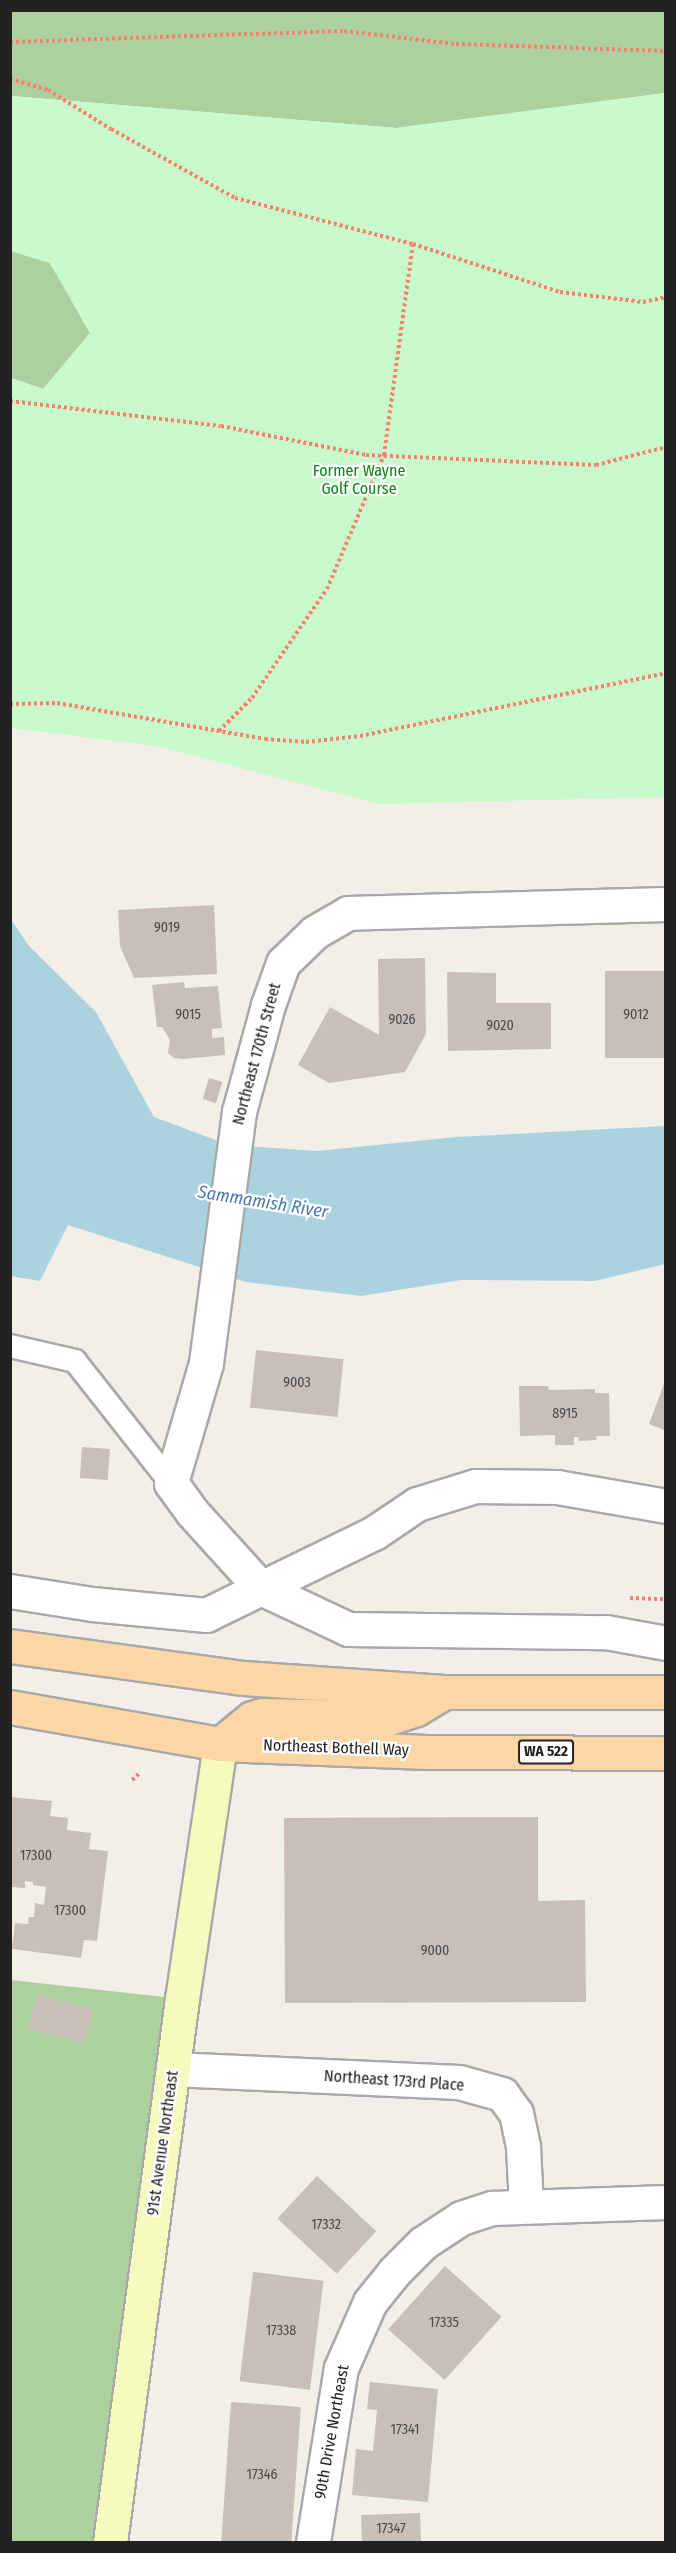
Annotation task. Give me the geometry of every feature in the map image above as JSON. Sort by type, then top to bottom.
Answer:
[{"type":"main road","points":[[10,1646],[244,1678],[444,1692],[666,1692]]},
{"type":"main road","points":[[220,1744],[252,1718],[262,1715],[389,1718],[416,1709],[444,1692]]},
{"type":"main road","name":"Northeast Bothell Way","points":[[10,1707],[220,1744],[427,1752],[666,1753]]},
{"type":"street","name":"Northeast 170th Street","points":[[171,1483],[206,1364],[239,1112],[268,1005],[283,963],[314,933],[348,913],[666,904]]},
{"type":"street","points":[[171,1483],[192,1512],[261,1588],[348,1629],[606,1632],[666,1643]]},
{"type":"street","points":[[10,1591],[92,1604],[206,1615],[374,1533],[417,1504],[475,1486],[557,1487],[666,1506]]},
{"type":"street","name":"91st Avenue Northeast","points":[[110,2542],[173,2069],[220,1744]]},
{"type":"street","name":"Northeast 173rd Place","points":[[173,2069],[459,2082],[502,2094],[516,2113],[523,2147],[526,2205]]},
{"type":"street","points":[[526,2205],[666,2202]]},
{"type":"street","name":"90th Drive Northeast","points":[[313,2542],[341,2368],[370,2302],[394,2272],[423,2243],[461,2218],[492,2208],[526,2205]]},
{"type":"lane","points":[[10,1346],[75,1361],[171,1483]]},
{"type":"path","points":[[10,42],[344,31],[456,44],[666,51]]},
{"type":"path","points":[[10,80],[48,90],[111,129],[235,198],[413,244],[560,292],[643,302],[666,297]]},
{"type":"path","points":[[219,731],[252,698],[327,589],[384,455],[413,244]]},
{"type":"path","points":[[10,401],[221,426],[366,455],[596,465],[666,447]]},
{"type":"path","points":[[10,704],[57,703],[219,731],[306,742],[360,736],[666,673]]},
{"type":"path","points":[[132,1780],[139,1774]]},
{"type":"green space","points":[[10,11],[665,11],[665,93],[396,128],[11,96]]},
{"type":"green space","name":"Former Wayne Golf Course","points":[[665,93],[665,797],[379,804],[156,746],[11,728],[11,378],[43,389],[90,333],[50,263],[11,251],[11,96],[396,128]]},
{"type":"green space","points":[[11,251],[50,263],[90,333],[43,389],[11,378]]},
{"type":"green space","points":[[11,1980],[182,1999],[110,2542],[11,2542]]},
{"type":"water","name":"Sammamish River","points":[[10,918],[29,946],[96,1012],[154,1117],[229,1145],[317,1151],[456,1137],[665,1126],[665,1264],[595,1281],[461,1280],[361,1296],[246,1282],[68,1225],[40,1281],[11,1276]]},
{"type":"building","points":[[214,905],[217,974],[134,978],[120,946],[118,910]]},
{"type":"building","points":[[425,958],[426,1034],[405,1072],[329,1083],[298,1065],[330,1007],[379,1035],[378,959]]},
{"type":"building","points":[[605,971],[666,971],[666,1058],[605,1058]]},
{"type":"building","points":[[447,972],[496,973],[496,1003],[551,1003],[551,1049],[448,1051]]},
{"type":"building","points":[[184,982],[185,988],[218,986],[222,1028],[212,1029],[212,1038],[224,1037],[225,1055],[183,1059],[174,1058],[168,1053],[170,1040],[162,1027],[157,1027],[152,985]]},
{"type":"building","points":[[209,1078],[222,1082],[216,1103],[203,1099]]},
{"type":"building","points":[[256,1350],[344,1359],[337,1417],[250,1408]]},
{"type":"building","points":[[666,1381],[666,1431],[649,1424]]},
{"type":"building","points":[[519,1386],[548,1386],[549,1390],[595,1389],[595,1393],[609,1393],[610,1436],[596,1436],[597,1440],[579,1441],[578,1437],[574,1437],[574,1445],[555,1445],[555,1435],[520,1436]]},
{"type":"building","points":[[82,1447],[110,1449],[108,1480],[80,1478]]},
{"type":"building","points":[[10,1797],[52,1801],[50,1816],[68,1818],[67,1830],[91,1833],[89,1849],[108,1851],[97,1941],[84,1940],[81,1958],[12,1949],[15,1923],[28,1924],[29,1917],[34,1917],[35,1903],[44,1905],[46,1887],[25,1881],[25,1888],[12,1887]]},
{"type":"building","points":[[538,1817],[538,1901],[585,1900],[586,2002],[285,2003],[284,1818]]},
{"type":"building","points":[[37,1995],[93,2010],[84,2044],[28,2029]]},
{"type":"building","points":[[317,2176],[376,2231],[337,2274],[277,2218]]},
{"type":"building","points":[[445,2266],[501,2317],[445,2380],[388,2329]]},
{"type":"building","points":[[253,2272],[323,2281],[310,2390],[240,2381]]},
{"type":"building","points":[[370,2382],[438,2389],[428,2502],[352,2495],[356,2449],[373,2451],[377,2410],[367,2409]]},
{"type":"building","points":[[231,2402],[301,2407],[291,2542],[221,2542]]},
{"type":"building","points":[[420,2513],[421,2542],[362,2542],[361,2515]]}]
